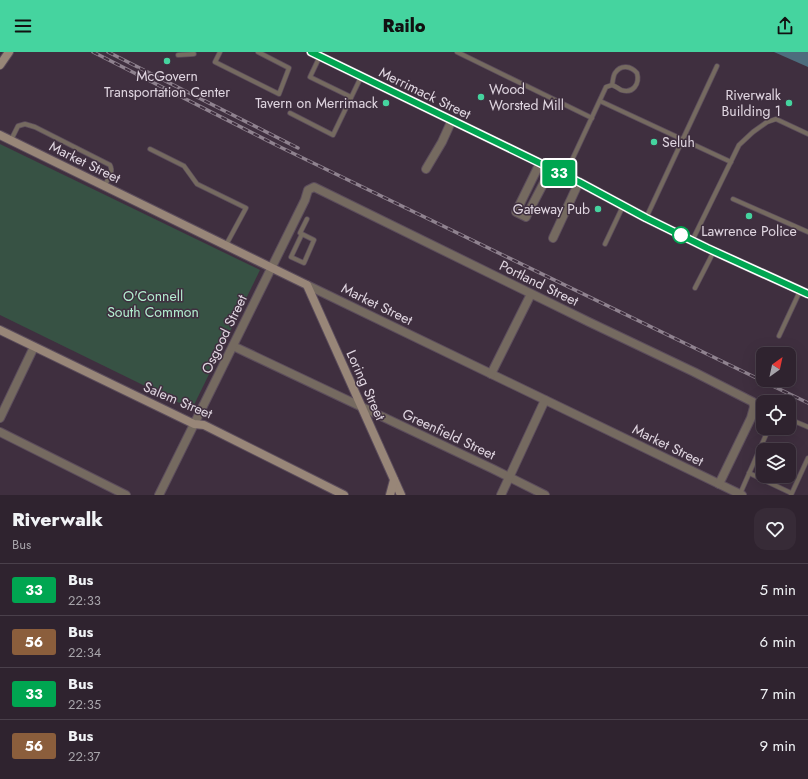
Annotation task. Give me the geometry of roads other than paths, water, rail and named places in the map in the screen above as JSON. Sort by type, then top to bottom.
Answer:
[{"type":"main road","points":[[0,65],[9,52]]},
{"type":"main road","name":"Merrimack Street","points":[[311,52],[579,182],[646,218],[804,292]]},
{"type":"main road","name":"Market Street","points":[[0,135],[307,285]]},
{"type":"main road","name":"Loring Street","points":[[307,285],[401,495]]},
{"type":"main road","name":"Salem Street","points":[[0,330],[194,424],[204,425],[344,495]]},
{"type":"main road","points":[[390,495],[394,480]]},
{"type":"street","points":[[426,169],[442,142],[452,120]]},
{"type":"street","points":[[540,163],[516,212],[526,217],[551,169]]},
{"type":"street","points":[[553,238],[579,182]]},
{"type":"street","name":"Osgood Street","points":[[159,495],[272,268],[305,200],[308,190],[314,187]]},
{"type":"street","name":"Portland Street","points":[[314,187],[531,294],[694,372],[753,403],[754,407],[750,418],[719,484]]},
{"type":"street","name":"Market Street","points":[[307,285],[741,494]]},
{"type":"street","points":[[491,374],[531,294]]},
{"type":"street","points":[[0,418],[34,346]]},
{"type":"street","name":"Greenfield Street","points":[[233,346],[545,495]]},
{"type":"street","points":[[501,495],[545,400]]},
{"type":"street","points":[[0,432],[126,495]]},
{"type":"lane","points":[[188,52],[194,53]]},
{"type":"lane","points":[[220,52],[215,62],[279,94],[289,68],[258,52]]},
{"type":"lane","points":[[457,52],[592,118]]},
{"type":"lane","points":[[178,55],[194,53]]},
{"type":"lane","points":[[320,56],[310,77],[351,97]]},
{"type":"lane","points":[[646,218],[718,66]]},
{"type":"lane","points":[[565,176],[606,88],[612,85],[616,72],[620,68],[629,67],[637,73],[638,78],[636,86],[629,91],[620,90],[612,85]]},
{"type":"lane","points":[[290,114],[333,135],[361,77]]},
{"type":"lane","points":[[600,101],[730,162]]},
{"type":"lane","points":[[692,240],[739,145],[753,132],[771,120],[776,119],[808,134]]},
{"type":"lane","points":[[11,140],[18,126],[25,124],[35,127],[110,165],[112,172],[104,186]]},
{"type":"lane","points":[[150,149],[184,166],[197,184],[246,208],[226,245]]},
{"type":"lane","points":[[733,198],[808,232]]},
{"type":"lane","points":[[605,244],[623,206]]},
{"type":"lane","points":[[291,229],[301,234],[314,240],[304,263],[291,257],[301,234],[307,219]]},
{"type":"lane","points":[[695,288],[714,251]]},
{"type":"lane","points":[[779,336],[804,292]]},
{"type":"lane","points":[[796,422],[808,427]]},
{"type":"lane","points":[[741,494],[766,435]]},
{"type":"lane","points":[[749,473],[791,494],[806,466],[808,458]]},
{"type":"water","points":[[774,52],[808,52],[808,67]]},
{"type":"railway","points":[[93,52],[278,146],[808,403]]},
{"type":"railway","points":[[108,52],[298,148]]},
{"type":"place","name":"McGovern Transportation Center","points":[[167,61]]},
{"type":"place","name":"Wood Worsted Mill","points":[[481,97]]},
{"type":"place","name":"Tavern on Merrimack","points":[[386,103]]},
{"type":"place","name":"Riverwalk Building 1","points":[[789,103]]},
{"type":"place","name":"Seluh","points":[[654,142]]},
{"type":"place","name":"Gateway Pub","points":[[598,209]]},
{"type":"place","name":"Lawrence Police","points":[[749,216]]},
{"type":"park label","name":"O'Connell South Common","points":[[153,304]]}]
